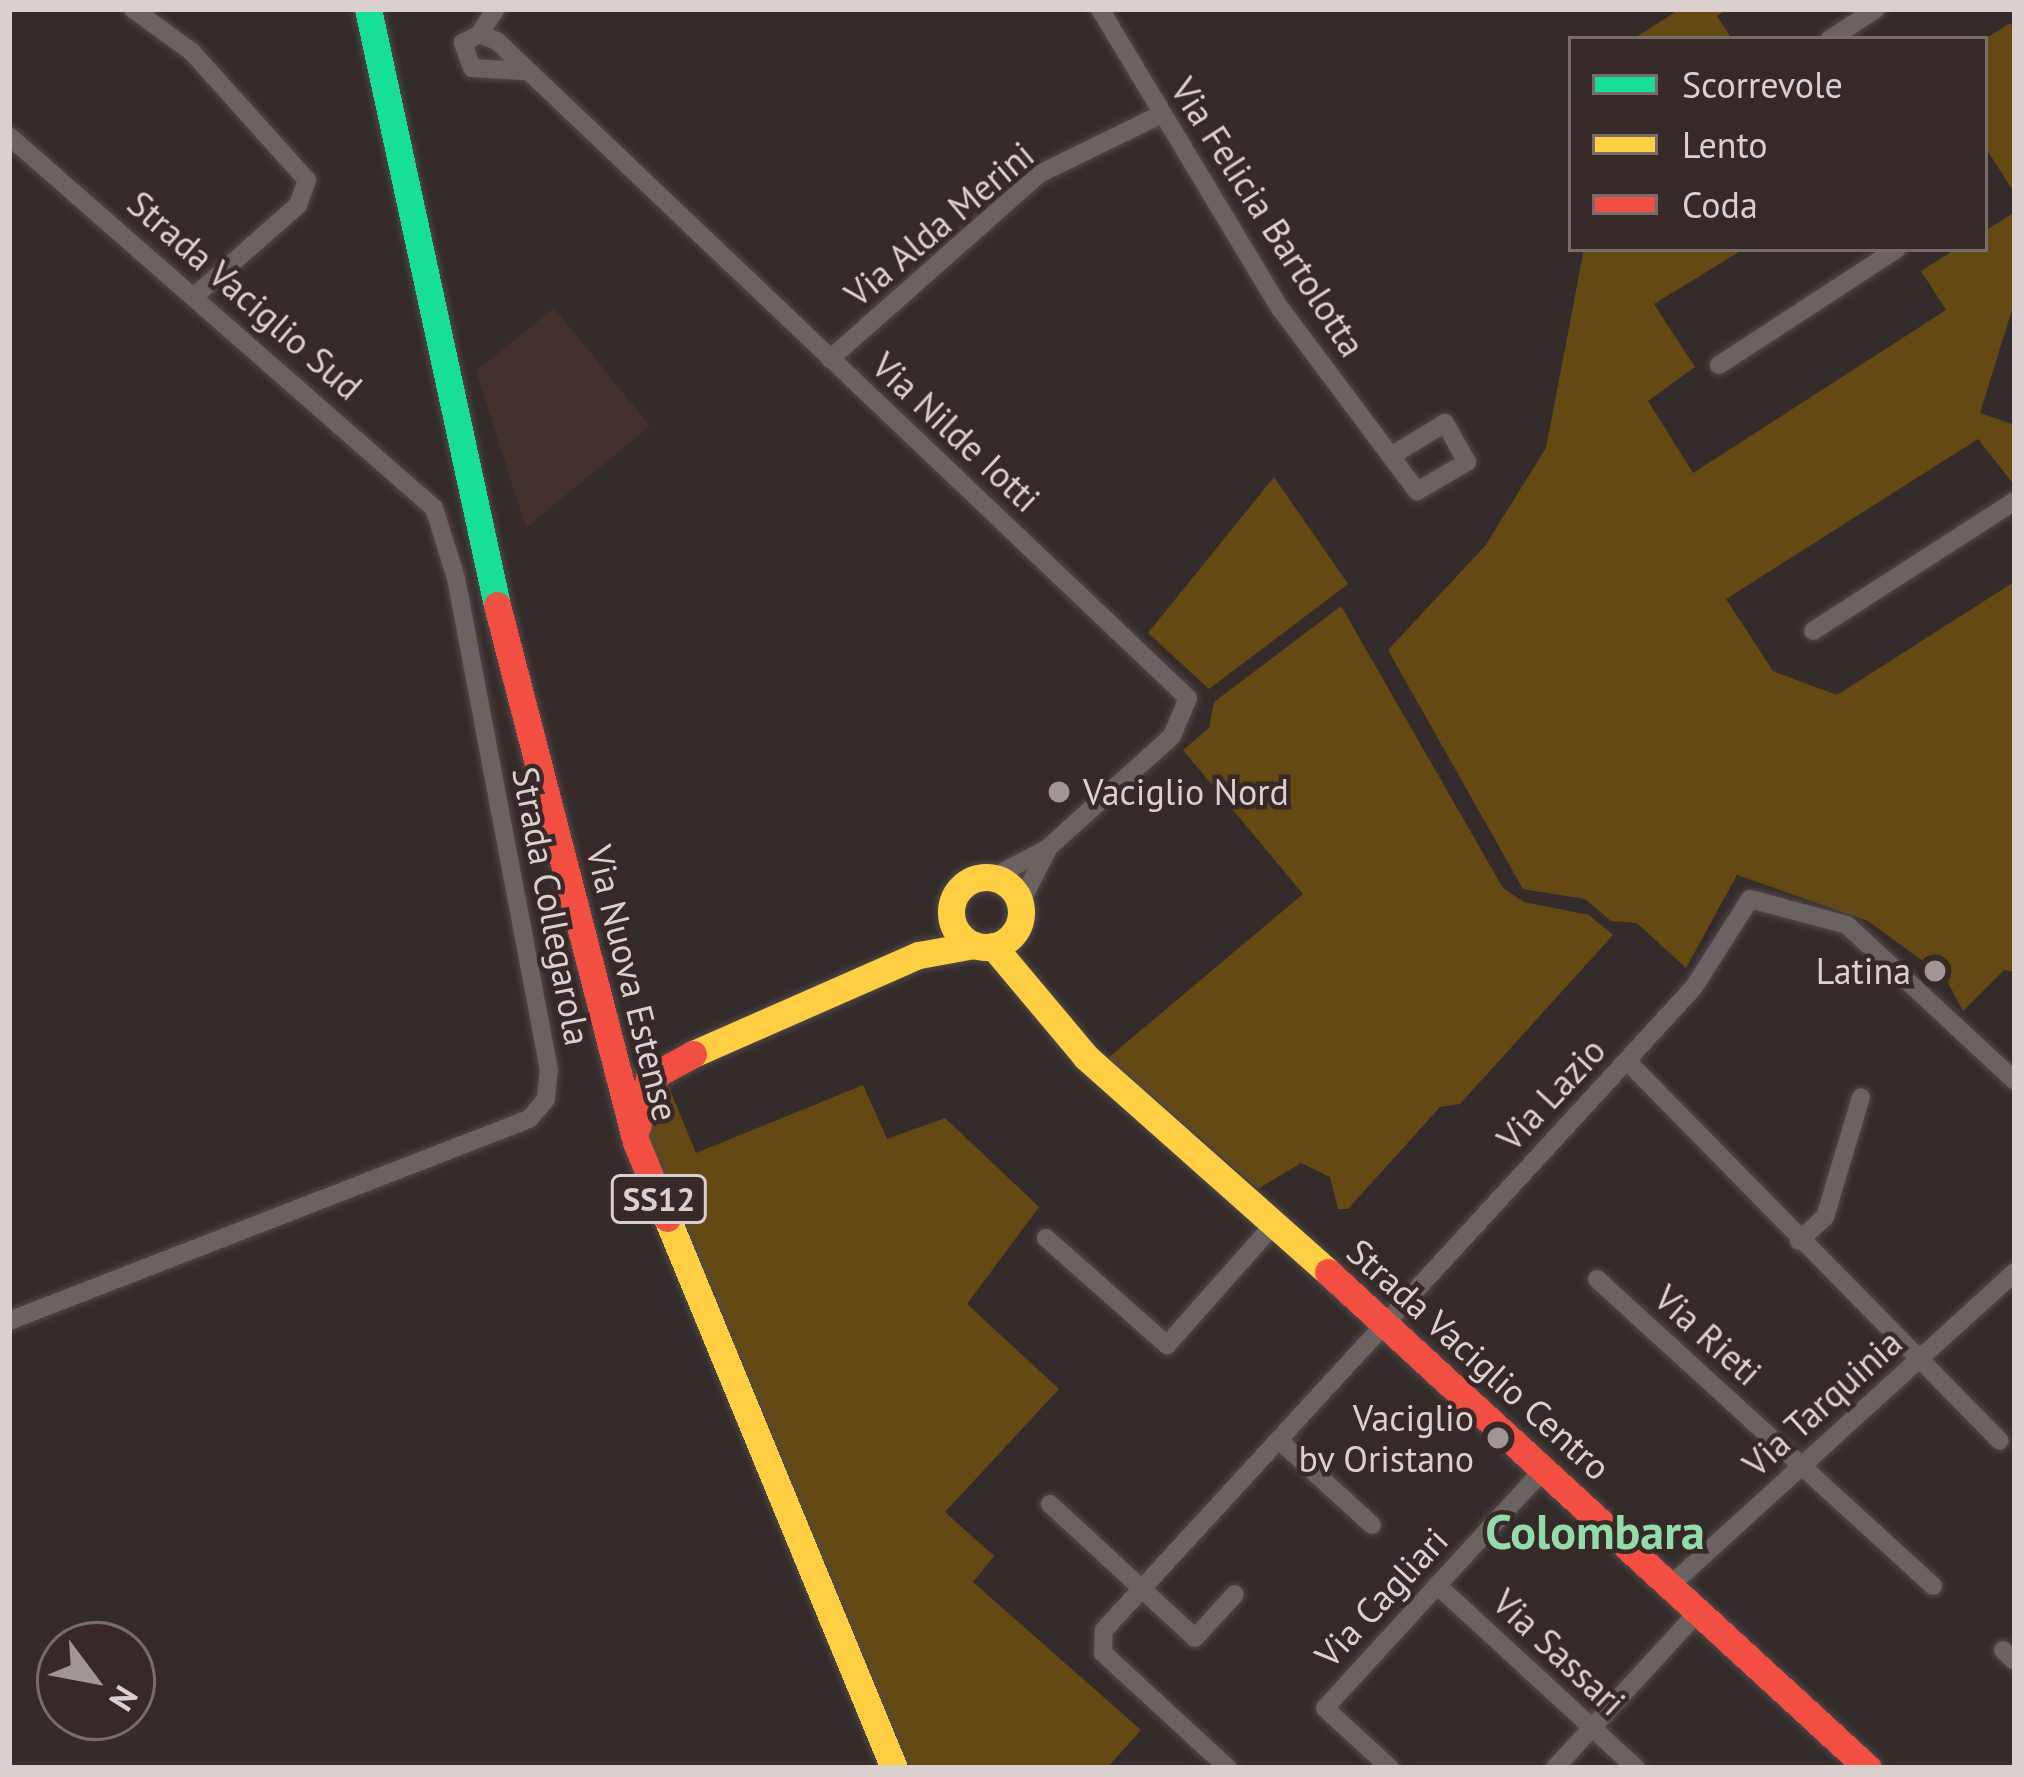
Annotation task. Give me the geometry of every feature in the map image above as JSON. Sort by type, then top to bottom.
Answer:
[{"type":"main road","name":"Via Nuova Estense","points":[[368,9],[608,1126],[867,1768]]},
{"type":"main road","name":"Via Nuova Estense","points":[[497,605],[636,1142],[894,1768]]},
{"type":"main road","points":[[636,1142],[639,1093],[680,1059],[919,955],[983,946],[1020,914],[993,877],[968,881],[919,955]]},
{"type":"main road","points":[[951,908],[954,928],[983,946]]},
{"type":"main road","name":"Strada Vaciglio Centro","points":[[1020,914],[1048,1000],[1086,1057],[1546,1466],[1868,1768]]},
{"type":"main road","name":"Strada Vaciglio Centro","points":[[983,946],[1048,1000]]},
{"type":"main road","points":[[598,994],[629,1050],[680,1059]]},
{"type":"street","points":[[133,9],[192,52],[309,188],[196,295]]},
{"type":"street","points":[[496,9],[479,34],[463,43],[465,64],[523,71]]},
{"type":"street","name":"Via Felicia Bartolotta","points":[[1100,9],[1280,308],[1391,456]]},
{"type":"street","points":[[1835,36],[1876,9]]},
{"type":"street","name":"Via Nilde Iotti","points":[[479,34],[1188,698],[1187,720],[1172,736],[1049,848],[993,877]]},
{"type":"street","name":"Via Alda Merini","points":[[830,359],[1039,174],[1160,115]]},
{"type":"street","name":"Strada Vaciglio Sud","points":[[9,136],[434,508]]},
{"type":"street","points":[[1719,365],[1892,252]]},
{"type":"street","points":[[1813,631],[2015,501]]},
{"type":"street","name":"Strada Collegarola","points":[[9,1321],[505,1130],[546,1099],[549,1069],[456,578],[434,508]]},
{"type":"street","name":"Via Nilde Iotti","points":[[1020,914],[1049,848]]},
{"type":"street","name":"Via Lazio","points":[[1228,1768],[1102,1653],[1104,1630],[1694,986],[1750,899],[1847,925],[2015,1081]]},
{"type":"street","points":[[1627,1060],[1719,1145],[1798,1241],[2000,1441]]},
{"type":"street","points":[[1798,1241],[1825,1217],[1861,1097]]},
{"type":"street","points":[[1046,1238],[1167,1345],[1274,1224]]},
{"type":"street","name":"Via Tarquinia","points":[[1672,1584],[2015,1272]]},
{"type":"street","name":"Via Rieti","points":[[1598,1280],[1933,1586]]},
{"type":"street","points":[[1279,1440],[1372,1525]]},
{"type":"street","name":"Via Cagliari","points":[[1390,1768],[1324,1708],[1546,1466]]},
{"type":"street","points":[[1050,1504],[1195,1638],[1235,1594]]},
{"type":"street","name":"Via Sassari","points":[[1437,1585],[1636,1768]]},
{"type":"street","points":[[1555,1768],[1700,1610]]},
{"type":"shaded area","points":[[1680,9],[1727,9],[1717,16],[1730,36],[1638,36]]},
{"type":"shaded area","points":[[2010,23],[2015,30],[2015,194],[1988,152],[1988,37]]},
{"type":"shaded area","points":[[2015,212],[2015,300],[1980,413],[2015,425],[2015,486],[1978,439],[1726,599],[1773,671],[1837,695],[2014,582],[2015,972],[2004,970],[1963,1011],[1945,977],[1868,921],[1737,875],[1686,968],[1637,923],[1611,921],[1585,899],[1523,889],[1388,650],[1485,546],[1546,448],[1583,252],[1739,252],[1654,304],[1695,367],[1648,401],[1693,473],[1946,310],[1921,271],[1951,252],[1988,252],[1988,229]]},
{"type":"shaded area","points":[[554,308],[650,426],[526,528],[476,371]]},
{"type":"shaded area","points":[[1274,477],[1348,584],[1209,689],[1148,633]]},
{"type":"shaded area","points":[[1341,606],[1503,888],[1524,902],[1589,915],[1613,935],[1460,1104],[1440,1107],[1348,1209],[1338,1209],[1330,1177],[1301,1163],[1258,1189],[1108,1058],[1303,894],[1183,750],[1209,728],[1214,702]]},
{"type":"shaded area","points":[[666,1080],[696,1153],[863,1085],[887,1139],[945,1118],[1039,1207],[967,1304],[1059,1389],[945,1512],[994,1556],[973,1582],[1141,1730],[1107,1768],[905,1768],[642,1150]]},
{"type":"traffic: fast","points":[[368,9],[497,605]]},
{"type":"traffic: slow","points":[[986,877],[1011,887],[1021,912],[1011,937],[986,947],[961,937],[951,912],[961,887],[986,877]]},
{"type":"traffic: slow","points":[[693,1054],[919,955],[974,945]]},
{"type":"traffic: slow","points":[[993,946],[1086,1057],[1328,1272]]},
{"type":"traffic: slow","points":[[667,1218],[894,1768]]},
{"type":"traffic: jam","points":[[497,605],[636,1142],[667,1218]]},
{"type":"traffic: jam","points":[[637,1127],[649,1078],[693,1054]]},
{"type":"traffic: jam","points":[[1328,1272],[1868,1768]]},
{"type":"place","name":"Vaciglio Nord","points":[[1059,792]]},
{"type":"place","name":"Latina","points":[[1935,971]]},
{"type":"place","name":"Vaciglio bv Oristano","points":[[1498,1438]]},
{"type":"district","name":"Colombara","points":[[1595,1532]]}]
